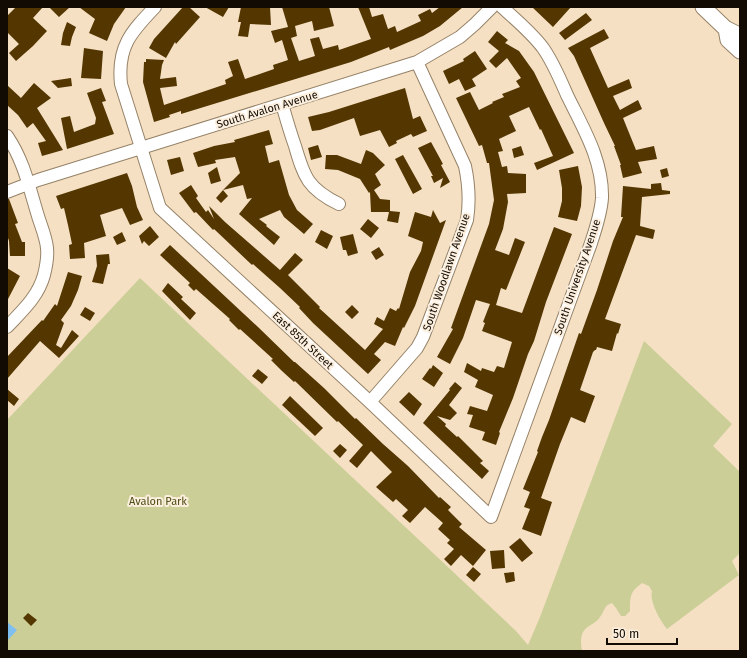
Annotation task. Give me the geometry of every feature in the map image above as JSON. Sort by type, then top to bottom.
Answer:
[{"type":"main road","points":[[703,7],[725,28],[740,37]]},
{"type":"main road","points":[[725,28],[728,40],[740,51]]},
{"type":"street","name":"East 85th Street","points":[[155,7],[130,35],[125,46],[121,59],[121,84],[160,208],[370,402],[491,517]]},
{"type":"street","name":"South Avalon Avenue","points":[[7,192],[28,183],[417,62],[460,37],[492,7]]},
{"type":"street","name":"South University Avenue","points":[[491,517],[590,246],[602,199],[599,167],[594,149],[553,66],[544,49],[534,37],[502,7]]},
{"type":"street","name":"South Woodlawn Avenue","points":[[370,402],[418,348],[467,220],[470,201],[469,182],[465,166],[417,62]]},
{"type":"street","points":[[282,104],[303,172],[317,191],[328,199],[339,204]]},
{"type":"street","points":[[7,136],[16,149],[28,183],[47,248],[44,276],[39,289],[31,301],[7,327]]},
{"type":"green space","name":"Avalon Park","points":[[140,278],[516,631],[528,645],[540,617],[644,341],[732,424],[713,446],[740,472],[740,553],[732,561],[739,575],[667,629],[658,616],[652,600],[652,591],[649,586],[642,583],[633,592],[630,611],[625,616],[621,616],[612,603],[609,604],[602,615],[583,632],[581,639],[582,651],[7,651],[7,420]]},
{"type":"water","points":[[7,622],[17,630],[7,641]]},
{"type":"building","points":[[16,7],[43,7],[33,18],[47,31],[16,61],[9,53],[19,44],[7,32],[7,16]]},
{"type":"building","points":[[49,7],[70,7],[59,17]]},
{"type":"building","points":[[79,7],[126,7],[114,24],[107,41],[89,33],[95,19]]},
{"type":"building","points":[[183,7],[189,7],[200,17],[176,44],[175,42],[166,58],[149,48],[154,39]]},
{"type":"building","points":[[205,7],[229,7],[223,17]]},
{"type":"building","points":[[241,7],[270,7],[271,25],[250,24],[248,37],[238,36],[241,22],[238,22]]},
{"type":"building","points":[[282,7],[329,7],[334,26],[314,31],[312,21],[295,26],[297,36],[291,38],[299,61],[315,56],[310,39],[319,37],[323,49],[338,45],[339,50],[371,39],[358,7],[369,7],[372,17],[383,14],[388,29],[395,26],[397,32],[421,21],[418,15],[430,9],[432,13],[440,7],[463,7],[440,26],[423,36],[390,50],[389,47],[351,62],[181,114],[181,111],[169,115],[170,117],[154,122],[143,82],[144,62],[146,62],[146,59],[164,60],[160,79],[176,77],[177,86],[160,88],[164,105],[226,84],[225,80],[233,76],[228,62],[238,59],[245,79],[274,69],[273,65],[288,60],[282,40],[275,43],[271,31],[288,27]]},
{"type":"building","points":[[532,7],[571,7],[553,27]]},
{"type":"building","points":[[586,13],[592,20],[565,40],[559,33]]},
{"type":"building","points":[[67,22],[76,27],[70,46],[61,45]]},
{"type":"building","points":[[604,29],[609,38],[590,48],[608,88],[629,79],[632,88],[613,96],[620,110],[638,100],[642,109],[623,118],[636,150],[654,146],[657,159],[638,162],[642,173],[623,178],[621,165],[615,146],[574,56],[568,48]]},
{"type":"building","points":[[497,31],[508,40],[505,43],[519,51],[534,72],[574,153],[537,170],[534,163],[553,156],[529,107],[509,116],[516,131],[499,139],[503,151],[498,152],[502,167],[507,166],[508,173],[526,174],[526,193],[507,194],[508,202],[503,229],[495,250],[509,255],[515,238],[525,242],[506,290],[501,288],[496,305],[522,313],[554,227],[572,234],[546,302],[534,341],[513,398],[499,432],[496,445],[482,440],[485,432],[469,427],[473,415],[467,414],[470,406],[487,411],[493,395],[475,387],[478,380],[464,372],[467,363],[481,371],[482,368],[494,372],[497,366],[504,368],[512,342],[482,331],[485,323],[483,322],[490,304],[476,300],[463,338],[450,364],[437,357],[453,329],[451,328],[489,224],[494,200],[489,163],[487,163],[482,145],[479,146],[456,98],[470,92],[479,110],[504,97],[502,94],[520,87],[516,81],[521,78],[507,58],[496,68],[489,61],[499,51],[488,42]]},
{"type":"building","points":[[84,48],[103,51],[101,79],[81,78]]},
{"type":"building","points":[[475,51],[487,69],[472,79],[476,86],[465,91],[459,79],[449,84],[443,71],[464,61],[463,59]]},
{"type":"building","points":[[71,78],[72,86],[58,88],[51,81]]},
{"type":"building","points":[[34,83],[51,98],[37,108],[63,150],[42,156],[38,143],[46,141],[33,123],[27,128],[18,115],[7,105],[7,85],[21,98]]},
{"type":"building","points":[[101,88],[106,101],[102,102],[114,134],[67,149],[61,118],[70,116],[74,132],[95,124],[96,118],[87,93]]},
{"type":"building","points":[[405,88],[413,119],[420,116],[427,131],[413,137],[411,134],[396,141],[397,143],[389,147],[380,130],[360,136],[354,118],[320,130],[312,131],[308,117],[329,112]]},
{"type":"building","points":[[269,130],[273,144],[265,146],[269,163],[279,160],[289,195],[297,210],[313,224],[304,234],[284,217],[280,210],[259,219],[280,237],[274,245],[239,214],[252,198],[247,199],[243,185],[223,190],[240,173],[235,157],[215,160],[216,163],[198,167],[193,153],[214,146],[235,142],[234,140]]},
{"type":"building","points":[[431,142],[443,164],[441,165],[450,182],[440,188],[443,178],[434,183],[431,176],[433,176],[418,148]]},
{"type":"building","points":[[318,145],[322,157],[311,160],[308,148]]},
{"type":"building","points":[[521,146],[524,155],[514,158],[512,149]]},
{"type":"building","points":[[366,150],[373,153],[385,165],[375,174],[381,185],[374,190],[380,199],[390,200],[390,211],[400,212],[398,223],[387,221],[389,212],[371,212],[370,192],[369,193],[360,179],[338,170],[325,169],[326,155],[337,155],[361,164]]},
{"type":"building","points":[[403,155],[422,189],[413,194],[395,159]]},
{"type":"building","points":[[180,157],[184,171],[171,175],[167,160]]},
{"type":"building","points":[[578,166],[582,187],[581,206],[577,221],[558,217],[562,201],[562,188],[559,170]]},
{"type":"building","points":[[217,167],[221,181],[211,184],[208,173]]},
{"type":"building","points":[[667,168],[669,176],[662,178],[660,170]]},
{"type":"building","points":[[127,173],[137,207],[143,220],[130,225],[122,208],[100,215],[106,236],[84,243],[85,258],[70,259],[69,245],[72,244],[68,225],[64,208],[61,209],[56,196]]},
{"type":"building","points":[[661,183],[662,190],[670,191],[670,194],[642,197],[640,226],[655,230],[653,239],[636,235],[605,319],[621,324],[618,334],[617,333],[612,351],[597,347],[593,352],[580,390],[595,396],[585,423],[571,417],[560,444],[541,498],[552,502],[541,536],[522,529],[530,509],[524,507],[530,492],[523,489],[538,452],[537,451],[579,333],[581,334],[613,241],[623,217],[621,217],[623,186],[651,189],[651,184]]},
{"type":"building","points":[[191,185],[198,196],[196,198],[206,212],[208,210],[214,219],[209,206],[280,270],[295,253],[303,260],[288,275],[320,307],[319,308],[365,350],[383,329],[374,324],[377,317],[384,321],[390,308],[396,311],[398,308],[399,309],[410,272],[421,251],[423,242],[408,236],[415,212],[431,217],[433,210],[440,223],[446,220],[415,306],[404,328],[403,327],[395,346],[385,342],[374,354],[381,360],[368,374],[313,323],[299,308],[300,307],[280,288],[253,264],[252,265],[214,229],[213,230],[196,212],[194,213],[179,193]]},
{"type":"building","points":[[223,190],[228,196],[221,203],[216,198]]},
{"type":"building","points":[[7,199],[9,199],[18,223],[15,224],[22,242],[25,242],[25,256],[10,256],[7,235]]},
{"type":"building","points":[[368,219],[379,228],[371,238],[360,229]]},
{"type":"building","points":[[150,226],[159,237],[149,246],[144,241],[142,244],[139,236]]},
{"type":"building","points":[[321,230],[333,236],[327,249],[315,242]]},
{"type":"building","points":[[122,232],[126,241],[117,245],[113,237]]},
{"type":"building","points":[[353,234],[358,253],[348,256],[346,250],[343,250],[340,237]]},
{"type":"building","points":[[170,245],[294,362],[324,388],[355,419],[356,418],[408,466],[439,498],[440,497],[451,507],[448,510],[462,524],[459,527],[486,550],[473,566],[461,555],[451,566],[444,559],[454,549],[447,543],[450,540],[438,529],[443,523],[425,507],[410,523],[402,516],[408,510],[396,499],[393,502],[376,487],[392,472],[371,451],[357,468],[349,461],[363,445],[295,381],[294,382],[282,371],[271,360],[273,359],[240,329],[239,330],[229,320],[230,319],[196,289],[194,291],[188,285],[190,283],[160,255]]},
{"type":"building","points":[[379,247],[384,255],[376,260],[371,252]]},
{"type":"building","points":[[109,254],[110,264],[108,264],[103,284],[92,282],[97,266],[96,255]]},
{"type":"building","points":[[7,268],[20,276],[7,301]]},
{"type":"building","points":[[68,272],[82,276],[71,306],[61,320],[64,323],[56,345],[61,348],[72,330],[79,336],[59,358],[40,341],[7,379],[7,357],[42,320],[43,321],[55,304],[57,306]]},
{"type":"building","points":[[168,283],[183,297],[181,299],[196,313],[190,320],[162,291]]},
{"type":"building","points":[[352,305],[359,312],[352,319],[345,312]]},
{"type":"building","points":[[85,307],[95,313],[90,321],[80,315]]},
{"type":"building","points":[[433,365],[443,373],[434,387],[422,379]]},
{"type":"building","points":[[258,369],[268,377],[262,384],[252,376]]},
{"type":"building","points":[[455,382],[462,388],[449,405],[457,413],[450,420],[437,416],[446,424],[445,426],[457,437],[458,436],[483,461],[480,463],[489,471],[482,479],[423,423]]},
{"type":"building","points":[[7,389],[19,399],[14,406],[7,400]]},
{"type":"building","points":[[409,392],[422,404],[414,416],[399,402]]},
{"type":"building","points":[[290,396],[323,428],[315,436],[282,405]]},
{"type":"building","points":[[340,444],[347,450],[340,458],[333,451]]},
{"type":"building","points":[[520,538],[533,553],[522,562],[509,547]]},
{"type":"building","points":[[504,550],[505,568],[492,569],[490,551]]},
{"type":"building","points":[[473,567],[481,574],[474,582],[466,575]]},
{"type":"building","points":[[514,572],[515,581],[506,583],[504,573]]},
{"type":"building","points":[[28,613],[37,620],[31,626],[23,618]]}]
